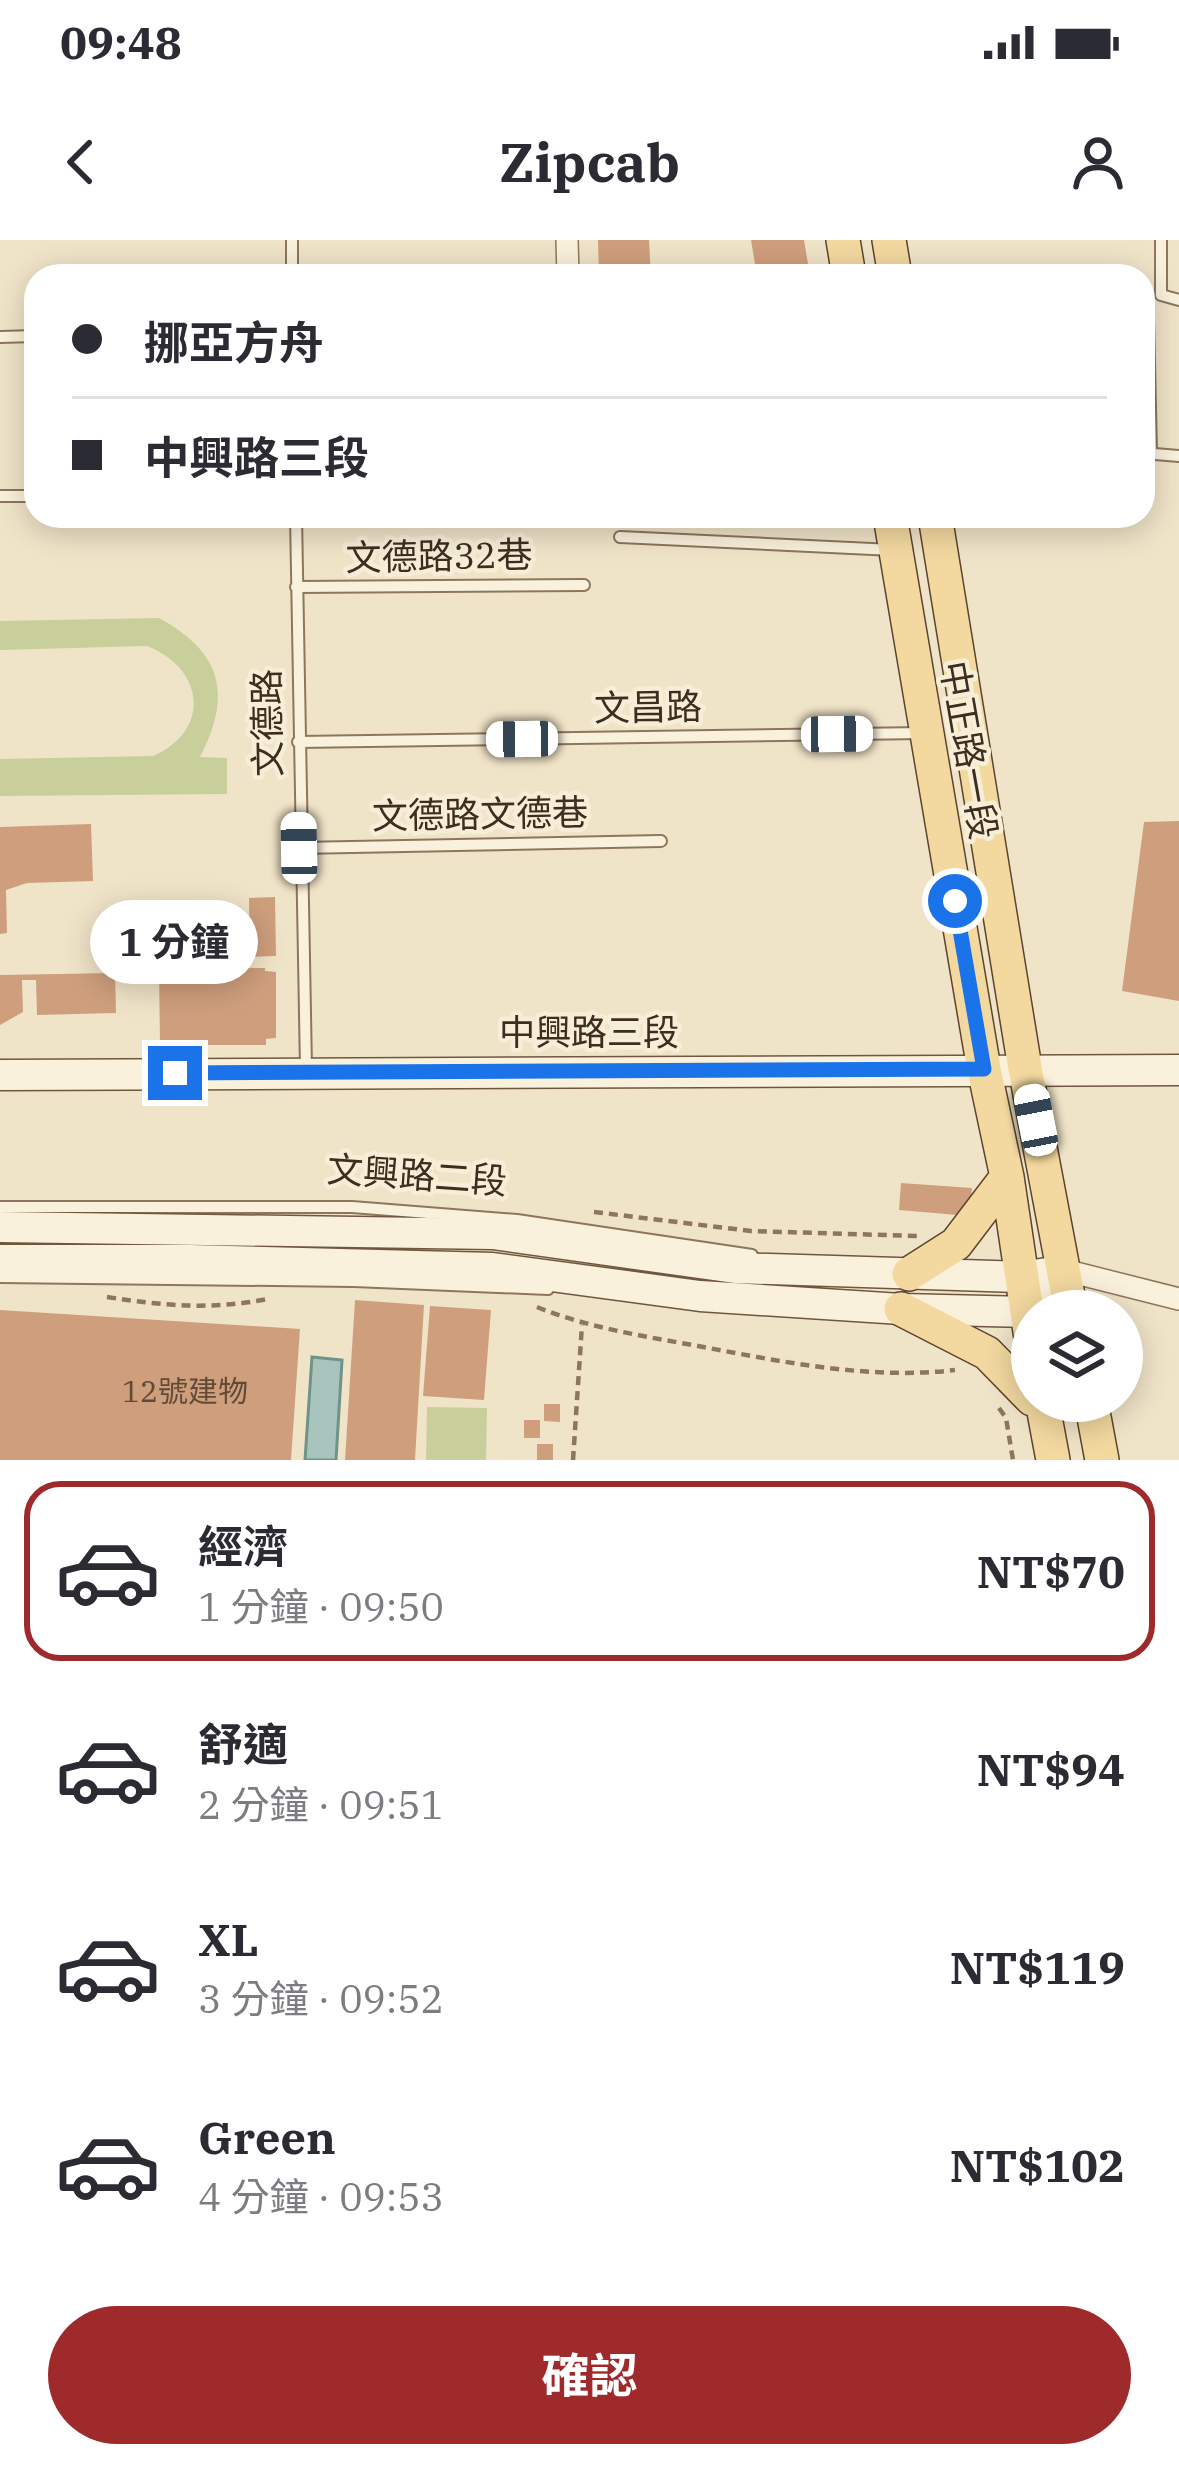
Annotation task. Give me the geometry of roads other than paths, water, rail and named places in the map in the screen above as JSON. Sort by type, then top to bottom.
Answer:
[{"type":"main road","name":"中正路一段","points":[[892,528],[1024,1290]]},
{"type":"main road","name":"中正路一段","points":[[937,528],[1025,1068],[1067,1290]]},
{"type":"main road","points":[[909,1274],[956,1244],[1007,1177]]},
{"type":"main road","points":[[901,1310],[987,1354],[1011,1377]]},
{"type":"main road","points":[[1043,1422],[1053,1460]]},
{"type":"main road","points":[[1095,1422],[1102,1460]]},
{"type":"street","name":"中興路三段","points":[[0,1075],[1179,1070]]},
{"type":"street","name":"文興路二段","points":[[0,1227],[493,1234],[735,1268],[1022,1277],[1064,1270]]},
{"type":"street","points":[[0,1260],[493,1268],[666,1292],[901,1310],[1011,1326]]},
{"type":"street","points":[[1052,1290],[1064,1270],[1179,1299]]},
{"type":"lane","points":[[1161,240],[1161,295],[1179,300]]},
{"type":"lane","name":"文德路","points":[[296,528],[306,1072]]},
{"type":"lane","points":[[620,537],[896,550]]},
{"type":"lane","name":"文德路32巷","points":[[296,587],[584,584]]},
{"type":"lane","name":"文昌路","points":[[298,742],[927,733]]},
{"type":"lane","name":"文德路文德巷","points":[[299,848],[661,841]]},
{"type":"lane","name":"文興路二段","points":[[0,1207],[352,1207],[517,1220],[717,1248],[825,1271]]},
{"type":"lane","points":[[0,1277],[354,1280],[666,1292]]},
{"type":"water","points":[[312,1357],[342,1360],[336,1460],[305,1460]]}]
